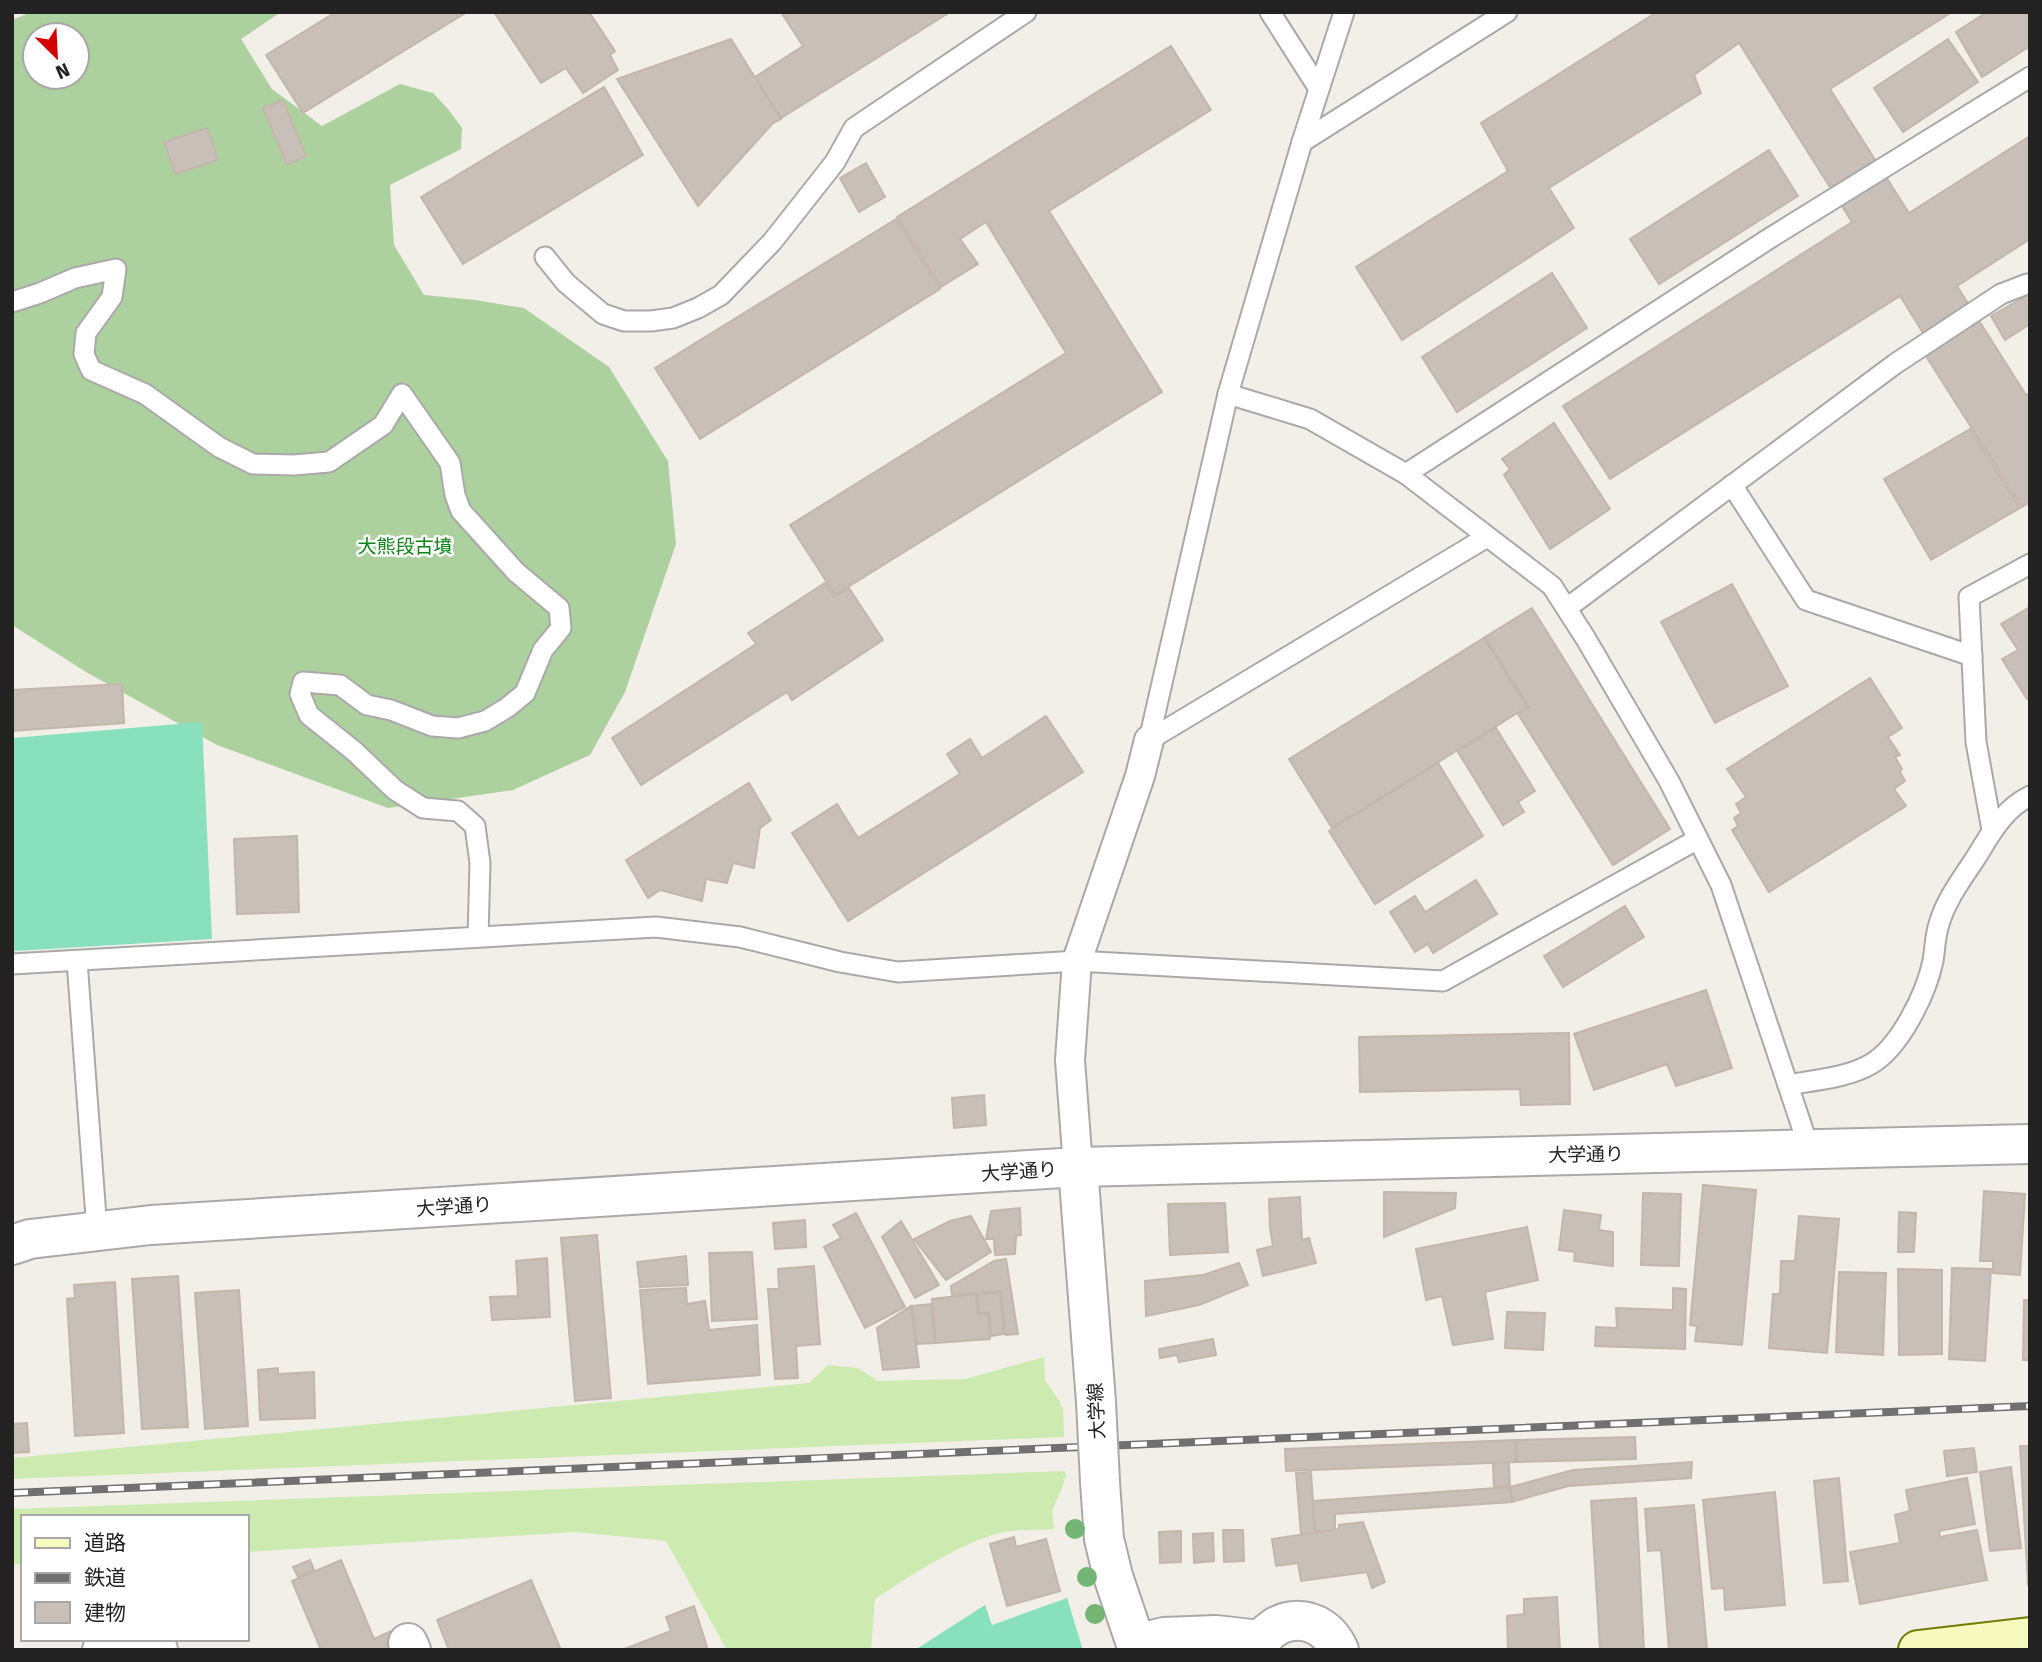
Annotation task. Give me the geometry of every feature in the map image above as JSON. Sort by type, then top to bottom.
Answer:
[{"type":"main road","points":[[1918,1650],[2030,1637]]},
{"type":"street","points":[[1078,1167],[1070,1060],[1077,961],[1140,776],[1149,740]]},
{"type":"street","name":"大学通り","points":[[12,1245],[30,1239],[151,1225],[1078,1167],[2030,1144]]},
{"type":"street","name":"大学線","points":[[1078,1167],[1104,1539],[1113,1576],[1137,1647]]},
{"type":"street","points":[[1137,1647],[1164,1637],[1216,1635],[1258,1645],[1271,1629],[1284,1622],[1298,1620],[1325,1629],[1335,1640],[1339,1650]]},
{"type":"street","points":[[102,1650],[136,1642],[158,1650]]},
{"type":"lane","points":[[545,257],[566,283],[603,314],[613,318],[624,321],[651,321],[673,318],[698,309],[721,295],[772,242],[835,162],[853,128],[1026,12]]},
{"type":"lane","points":[[1270,12],[1320,89]]},
{"type":"lane","points":[[1149,740],[1228,394],[1302,142],[1344,12]]},
{"type":"lane","points":[[1302,142],[1507,12]]},
{"type":"lane","points":[[1406,474],[1770,237],[2030,77]]},
{"type":"lane","points":[[12,302],[75,278],[116,269],[112,297],[86,333],[84,354],[91,370],[145,394],[219,447],[253,464],[293,466],[329,462],[383,425],[402,394],[450,463],[455,495],[461,512],[516,572],[559,608],[561,628],[543,650],[525,693],[485,721],[458,728],[432,726],[391,710],[367,705],[340,685],[303,682],[300,694],[309,715],[354,751],[395,790],[423,808],[458,811],[475,826],[480,863],[478,937]]},
{"type":"lane","points":[[1567,608],[1895,364],[2001,293],[2030,284]]},
{"type":"lane","points":[[1228,394],[1310,419],[1406,474],[1552,586],[1586,639],[1668,781],[1721,885],[1809,1148]]},
{"type":"lane","points":[[1732,485],[1806,600],[1972,656]]},
{"type":"lane","points":[[1149,740],[1487,537]]},
{"type":"lane","points":[[1992,830],[1976,742],[1969,597],[2030,564]]},
{"type":"lane","points":[[1788,1085],[1856,1072],[1873,1063],[1894,1042],[1912,1018],[1932,964],[1938,925],[1952,893],[1992,830],[2018,802],[2030,796]]},
{"type":"lane","points":[[12,964],[656,927],[740,937],[840,962],[898,972],[1077,961],[1443,981],[1698,839]]},
{"type":"lane","points":[[77,961],[97,1231]]},
{"type":"green space","name":"大熊段古墳","points":[[31,12],[281,12],[241,39],[272,89],[322,126],[400,84],[433,93],[462,128],[461,149],[390,185],[394,245],[424,295],[524,308],[609,367],[668,461],[676,544],[625,692],[590,755],[513,790],[388,808],[217,745],[86,672],[12,625],[12,20]]},
{"type":"green space","points":[[202,722],[212,939],[15,951],[12,948],[12,738]]},
{"type":"green space","points":[[1044,1357],[1045,1380],[1063,1407],[1064,1437],[12,1479],[12,1458],[809,1383],[828,1365],[858,1368],[878,1381],[965,1379]]},
{"type":"green space","points":[[1065,1471],[1066,1478],[1063,1479],[1064,1483],[1052,1511],[1054,1529],[1013,1531],[984,1538],[935,1561],[875,1599],[871,1650],[727,1650],[666,1541],[576,1532],[248,1552],[248,1515],[21,1515],[21,1564],[12,1565],[12,1509]]},
{"type":"green space","points":[[1067,1598],[1083,1650],[915,1650],[985,1605],[992,1625]]},
{"type":"building","points":[[336,12],[467,12],[303,113],[266,55]]},
{"type":"building","points":[[494,12],[589,12],[615,51],[610,55],[618,70],[583,93],[566,68],[541,83]]},
{"type":"building","points":[[781,12],[950,12],[781,118],[755,77],[803,46]]},
{"type":"building","points":[[1657,12],[1952,12],[1830,89],[1909,213],[2030,136],[2030,239],[1957,286],[2026,395],[2030,393],[2030,502],[2022,507],[1922,350],[1930,344],[1900,296],[1610,479],[1563,406],[1852,222],[1739,43],[1694,75],[1701,93],[1549,188],[1574,228],[1402,340],[1356,267],[1508,171],[1481,123]]},
{"type":"building","points":[[1987,12],[2030,12],[2030,46],[1982,77],[1956,32]]},
{"type":"building","points":[[731,39],[781,119],[773,123],[698,206],[617,79]]},
{"type":"building","points":[[1948,39],[1978,82],[1903,132],[1874,88]]},
{"type":"building","points":[[1171,46],[1211,110],[1049,211],[1162,392],[835,595],[790,525],[1066,353],[986,222],[960,239],[978,264],[941,287],[897,217]]},
{"type":"building","points":[[604,87],[643,155],[463,264],[421,197]]},
{"type":"building","points":[[283,100],[306,156],[287,165],[263,108]]},
{"type":"building","points":[[207,128],[218,160],[175,174],[164,142]]},
{"type":"building","points":[[1769,150],[1798,196],[1659,284],[1630,239]]},
{"type":"building","points":[[866,163],[885,197],[859,212],[840,178]]},
{"type":"building","points":[[896,219],[940,289],[700,439],[655,368]]},
{"type":"building","points":[[1552,273],[1587,328],[1457,412],[1422,357]]},
{"type":"building","points":[[2030,294],[2030,324],[2005,340],[1991,316]]},
{"type":"building","points":[[1554,423],[1610,509],[1550,549],[1504,475],[1510,469],[1502,459]]},
{"type":"building","points":[[1970,429],[2020,508],[1931,560],[1884,479]]},
{"type":"building","points":[[825,583],[834,597],[849,588],[883,640],[792,700],[787,692],[641,785],[612,738],[756,644],[748,633]]},
{"type":"building","points":[[1732,584],[1788,686],[1715,723],[1661,622]]},
{"type":"building","points":[[2030,607],[2030,698],[2027,699],[2002,659],[2018,650],[2001,624]]},
{"type":"building","points":[[1532,608],[1670,829],[1613,865],[1518,714],[1529,707],[1485,637]]},
{"type":"building","points":[[1484,638],[1527,707],[1332,828],[1289,759]]},
{"type":"building","points":[[1870,678],[1902,728],[1888,737],[1900,755],[1895,757],[1905,781],[1894,789],[1906,806],[1769,892],[1732,830],[1738,826],[1734,818],[1741,813],[1736,804],[1746,797],[1727,769]]},
{"type":"building","points":[[122,684],[124,723],[12,731],[12,690]]},
{"type":"building","points":[[1046,716],[1083,772],[848,921],[792,833],[837,804],[858,838],[960,774],[947,754],[970,739],[982,758]]},
{"type":"building","points":[[1496,728],[1535,791],[1518,802],[1524,812],[1503,825],[1458,752]]},
{"type":"building","points":[[1438,763],[1483,836],[1375,904],[1329,831]]},
{"type":"building","points":[[749,783],[771,820],[760,828],[754,868],[733,863],[727,883],[706,879],[702,901],[660,890],[648,898],[626,860]]},
{"type":"building","points":[[297,836],[299,912],[237,914],[234,839]]},
{"type":"building","points":[[1476,880],[1497,914],[1433,953],[1428,944],[1415,952],[1390,912],[1415,896],[1425,912]]},
{"type":"building","points":[[1625,906],[1644,937],[1563,987],[1544,956]]},
{"type":"building","points":[[1706,990],[1732,1068],[1676,1086],[1667,1064],[1594,1090],[1574,1034]]},
{"type":"building","points":[[1569,1033],[1570,1104],[1521,1105],[1520,1089],[1360,1092],[1359,1037]]},
{"type":"building","points":[[984,1095],[986,1125],[954,1128],[952,1098]]},
{"type":"building","points":[[1703,1185],[1756,1190],[1742,1345],[1695,1341],[1697,1326],[1690,1325]]},
{"type":"building","points":[[1984,1191],[2025,1194],[2020,1275],[1993,1273],[1993,1261],[1980,1261]]},
{"type":"building","points":[[1384,1192],[1456,1193],[1455,1208],[1384,1237]]},
{"type":"building","points":[[1643,1193],[1681,1194],[1679,1266],[1641,1265]]},
{"type":"building","points":[[1300,1197],[1302,1240],[1309,1238],[1316,1263],[1263,1276],[1257,1250],[1273,1246],[1269,1199]]},
{"type":"building","points":[[1225,1203],[1228,1252],[1170,1255],[1168,1204]]},
{"type":"building","points":[[1020,1208],[1021,1235],[1016,1236],[1015,1254],[995,1255],[994,1239],[986,1239],[991,1211]]},
{"type":"building","points":[[1564,1210],[1601,1215],[1599,1230],[1613,1232],[1613,1266],[1574,1261],[1575,1252],[1559,1250]]},
{"type":"building","points":[[1899,1212],[1916,1213],[1914,1252],[1898,1252]]},
{"type":"building","points":[[856,1213],[905,1307],[865,1328],[824,1247],[841,1238],[833,1225]]},
{"type":"building","points":[[971,1216],[991,1252],[946,1280],[914,1239],[950,1221]]},
{"type":"building","points":[[1799,1216],[1839,1219],[1827,1353],[1769,1348],[1773,1294],[1780,1294],[1781,1261],[1795,1261]]},
{"type":"building","points":[[805,1220],[806,1247],[775,1249],[773,1223]]},
{"type":"building","points":[[901,1221],[939,1285],[915,1298],[882,1237]]},
{"type":"building","points":[[1527,1227],[1538,1280],[1485,1292],[1493,1339],[1453,1345],[1442,1296],[1426,1300],[1416,1249]]},
{"type":"building","points":[[597,1235],[611,1398],[575,1401],[561,1238]]},
{"type":"building","points":[[752,1252],[757,1319],[712,1321],[709,1253]]},
{"type":"building","points":[[686,1256],[688,1285],[640,1287],[637,1262]]},
{"type":"building","points":[[547,1258],[550,1317],[492,1320],[490,1297],[518,1296],[516,1261]]},
{"type":"building","points":[[1006,1259],[1018,1334],[1006,1335],[1001,1291],[952,1295],[951,1286],[994,1261]]},
{"type":"building","points":[[1239,1263],[1248,1285],[1199,1305],[1146,1316],[1145,1281],[1203,1275]]},
{"type":"building","points":[[814,1266],[820,1344],[796,1346],[798,1378],[775,1379],[768,1289],[779,1289],[778,1269]]},
{"type":"building","points":[[1952,1268],[1991,1269],[1985,1361],[1949,1359]]},
{"type":"building","points":[[1898,1269],[1942,1270],[1942,1354],[1899,1355]]},
{"type":"building","points":[[1839,1272],[1886,1273],[1883,1355],[1836,1352]]},
{"type":"building","points":[[178,1276],[188,1427],[142,1429],[132,1279]]},
{"type":"building","points":[[115,1282],[124,1433],[75,1436],[67,1299],[75,1298],[74,1285]]},
{"type":"building","points":[[686,1288],[687,1304],[705,1301],[709,1330],[757,1325],[760,1375],[648,1384],[640,1290]]},
{"type":"building","points":[[1673,1288],[1686,1289],[1685,1349],[1595,1346],[1596,1327],[1617,1328],[1616,1308],[1673,1310]]},
{"type":"building","points":[[239,1290],[248,1426],[205,1429],[195,1293]]},
{"type":"building","points":[[1000,1292],[1004,1334],[991,1336],[989,1312],[979,1313],[977,1295]]},
{"type":"building","points":[[976,1294],[978,1314],[988,1314],[990,1339],[936,1343],[932,1299]]},
{"type":"building","points":[[2024,1300],[2030,1300],[2030,1360],[2023,1360]]},
{"type":"building","points":[[931,1304],[935,1343],[917,1344],[912,1306]]},
{"type":"building","points":[[911,1306],[919,1367],[883,1370],[877,1328]]},
{"type":"building","points":[[1507,1312],[1545,1313],[1543,1350],[1505,1348]]},
{"type":"building","points":[[1213,1339],[1216,1355],[1179,1362],[1177,1355],[1160,1358],[1159,1349]]},
{"type":"building","points":[[278,1368],[278,1374],[314,1372],[315,1418],[260,1420],[258,1370]]},
{"type":"building","points":[[27,1423],[29,1452],[12,1453],[12,1424]]},
{"type":"building","points":[[1635,1437],[1636,1459],[1517,1462],[1516,1440]]},
{"type":"building","points":[[1515,1440],[1516,1462],[1286,1471],[1285,1449]]},
{"type":"building","points":[[2020,1446],[2030,1446],[2030,1585],[2028,1585]]},
{"type":"building","points":[[1974,1448],[1977,1472],[1947,1476],[1944,1451]]},
{"type":"building","points":[[1509,1462],[1510,1487],[1494,1487],[1493,1463]]},
{"type":"building","points":[[1692,1462],[1691,1478],[1568,1486],[1512,1502],[1510,1487],[1573,1470]]},
{"type":"building","points":[[2011,1467],[2021,1548],[1990,1551],[1980,1472]]},
{"type":"building","points":[[1311,1472],[1315,1533],[1301,1535],[1296,1473]]},
{"type":"building","points":[[1839,1478],[1848,1581],[1824,1583],[1814,1481]]},
{"type":"building","points":[[1967,1478],[1975,1524],[1939,1531],[1940,1537],[1977,1530],[1987,1580],[1860,1604],[1850,1552],[1900,1543],[1895,1515],[1910,1511],[1906,1490]]},
{"type":"building","points":[[1510,1487],[1512,1502],[1335,1514],[1335,1530],[1315,1533],[1313,1501]]},
{"type":"building","points":[[1775,1492],[1785,1605],[1725,1610],[1724,1588],[1712,1589],[1703,1500]]},
{"type":"building","points":[[1636,1498],[1644,1650],[1600,1650],[1591,1501]]},
{"type":"building","points":[[1694,1505],[1707,1649],[1669,1650],[1661,1550],[1648,1551],[1645,1509]]},
{"type":"building","points":[[1363,1522],[1385,1582],[1372,1588],[1367,1572],[1301,1581],[1298,1563],[1276,1566],[1272,1539],[1339,1529],[1339,1525]]},
{"type":"building","points":[[1223,1530],[1243,1530],[1244,1561],[1224,1562]]},
{"type":"building","points":[[1181,1531],[1181,1562],[1160,1563],[1159,1532]]},
{"type":"building","points":[[1213,1533],[1214,1561],[1194,1563],[1193,1534]]},
{"type":"building","points":[[1014,1537],[1016,1547],[1046,1539],[1060,1591],[1007,1606],[990,1544]]},
{"type":"building","points":[[310,1560],[314,1570],[298,1577],[293,1567]]},
{"type":"building","points":[[341,1560],[374,1639],[391,1631],[399,1650],[321,1650],[292,1581]]},
{"type":"building","points":[[531,1580],[561,1650],[449,1650],[437,1620]]},
{"type":"building","points":[[1557,1597],[1560,1650],[1508,1650],[1507,1616],[1524,1614],[1524,1599]]},
{"type":"building","points":[[694,1606],[708,1650],[622,1650],[671,1631],[666,1617]]},
{"type":"railway","points":[[12,1493],[2030,1406]]}]
